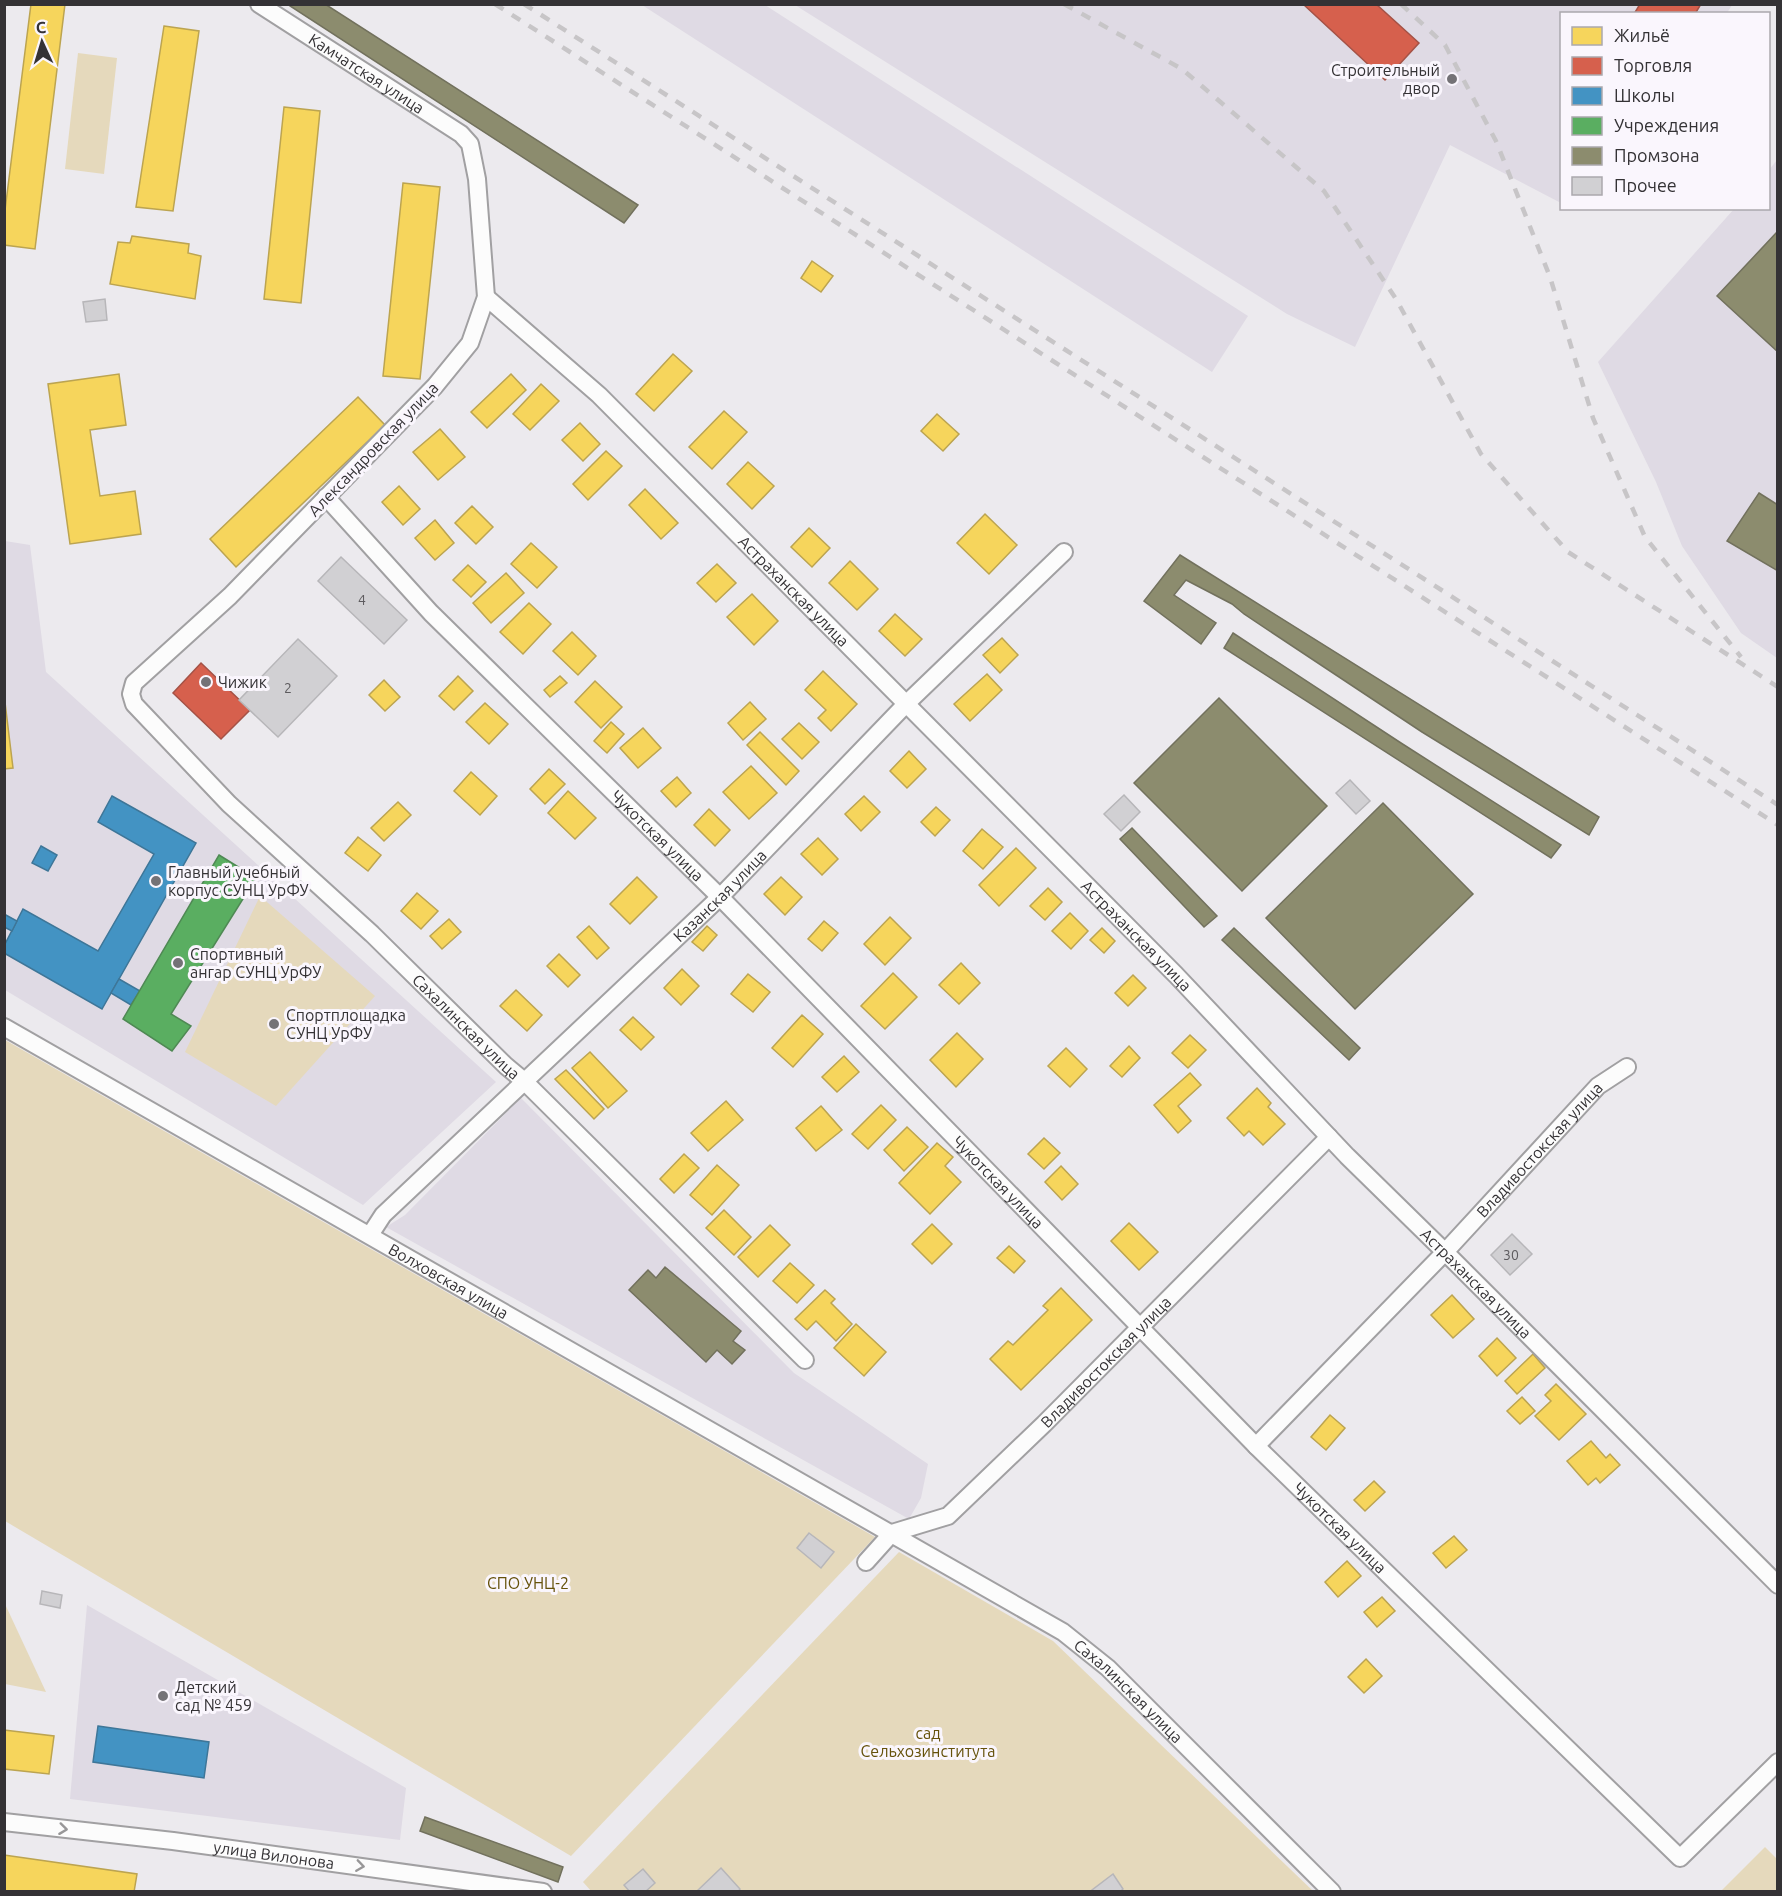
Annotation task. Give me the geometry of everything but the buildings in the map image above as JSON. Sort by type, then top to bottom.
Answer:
[{"type":"street","name":"Камчатская улица","points":[[260,4],[461,134],[471,144]]},
{"type":"street","name":"Александровская улица","points":[[131,694],[134,683],[230,596],[435,386],[470,343],[486,297],[477,179],[471,144]]},
{"type":"street","name":"Астраханская улица","points":[[486,297],[599,395],[1176,975],[1347,1156],[1778,1585]]},
{"type":"street","name":"Чукотская улица","points":[[326,497],[431,613],[720,897],[1256,1446],[1680,1858],[1778,1762]]},
{"type":"street","name":"Казанская улица","points":[[370,1235],[383,1215],[720,897],[907,703],[1064,552]]},
{"type":"street","name":"Сахалинская улица","points":[[131,694],[134,704],[229,804],[372,934],[524,1081],[805,1360]]},
{"type":"street","name":"Волховская улица","points":[[4,1027],[892,1533]]},
{"type":"street","name":"Владивостокская улица","points":[[1256,1446],[1445,1252],[1598,1086],[1627,1066]]},
{"type":"street","name":"Владивостокская улица","points":[[892,1533],[948,1516],[1044,1424],[1329,1137]]},
{"type":"street","name":"Сахалинская улица","points":[[892,1533],[1063,1632],[1108,1668],[1332,1892]]},
{"type":"street","points":[[866,1562],[892,1533]]},
{"type":"street","name":"улица Вилонова","points":[[4,1822],[184,1843],[543,1892]]},
{"type":"shaded area","points":[[642,5],[765,5],[1248,316],[1212,372]]},
{"type":"shaded area","points":[[795,5],[1732,5],[1728,12],[1560,12],[1559,202],[1450,145],[1355,347],[1287,314]]},
{"type":"shaded area","points":[[1777,160],[1777,658],[1741,633],[1682,546],[1656,482],[1598,362],[1733,210],[1770,210],[1770,169]]},
{"type":"shaded area","points":[[5,541],[30,545],[46,672],[496,1082],[363,1205],[5,990]]},
{"type":"shaded area","points":[[521,1098],[794,1373],[928,1464],[921,1498],[909,1519],[386,1227],[405,1215]]},
{"type":"shaded area","name":"Детский сад № 459","points":[[87,1605],[406,1788],[400,1840],[70,1799]]},
{"type":"green space","points":[[78,53],[117,58],[104,174],[65,169]]},
{"type":"green space","name":"Спортплощадка СУНЦ УрФУ","points":[[260,896],[375,996],[276,1106],[185,1052]]},
{"type":"green space","name":"СПО УНЦ-2","points":[[5,1040],[875,1537],[571,1856],[5,1521]]},
{"type":"green space","name":"сад Сельхозинститута","points":[[899,1552],[1053,1641],[1313,1891],[592,1892],[583,1882]]},
{"type":"green space","points":[[5,1604],[46,1692],[5,1684]]},
{"type":"green space","points":[[1765,1847],[1777,1859],[1777,1891],[1721,1891]]},
{"type":"railway","points":[[495,4],[1778,825]]},
{"type":"railway","points":[[524,4],[1778,805]]},
{"type":"railway","points":[[1064,4],[1182,69],[1324,191],[1396,299],[1481,454],[1568,552],[1778,687]]},
{"type":"railway","points":[[1401,4],[1445,45],[1496,141],[1550,277],[1593,418],[1645,537],[1741,657]]},
{"type":"place","name":"Строительный двор","points":[[1452,79]]},
{"type":"place","name":"Чижик","points":[[206,682]]},
{"type":"place","name":"Главный учебный корпус СУНЦ УрФУ","points":[[156,881]]},
{"type":"place","name":"Спортивный ангар СУНЦ УрФУ","points":[[178,963]]},
{"type":"place","name":"Спортплощадка СУНЦ УрФУ","points":[[274,1024]]},
{"type":"place","name":"Детский сад № 459","points":[[163,1696]]}]
